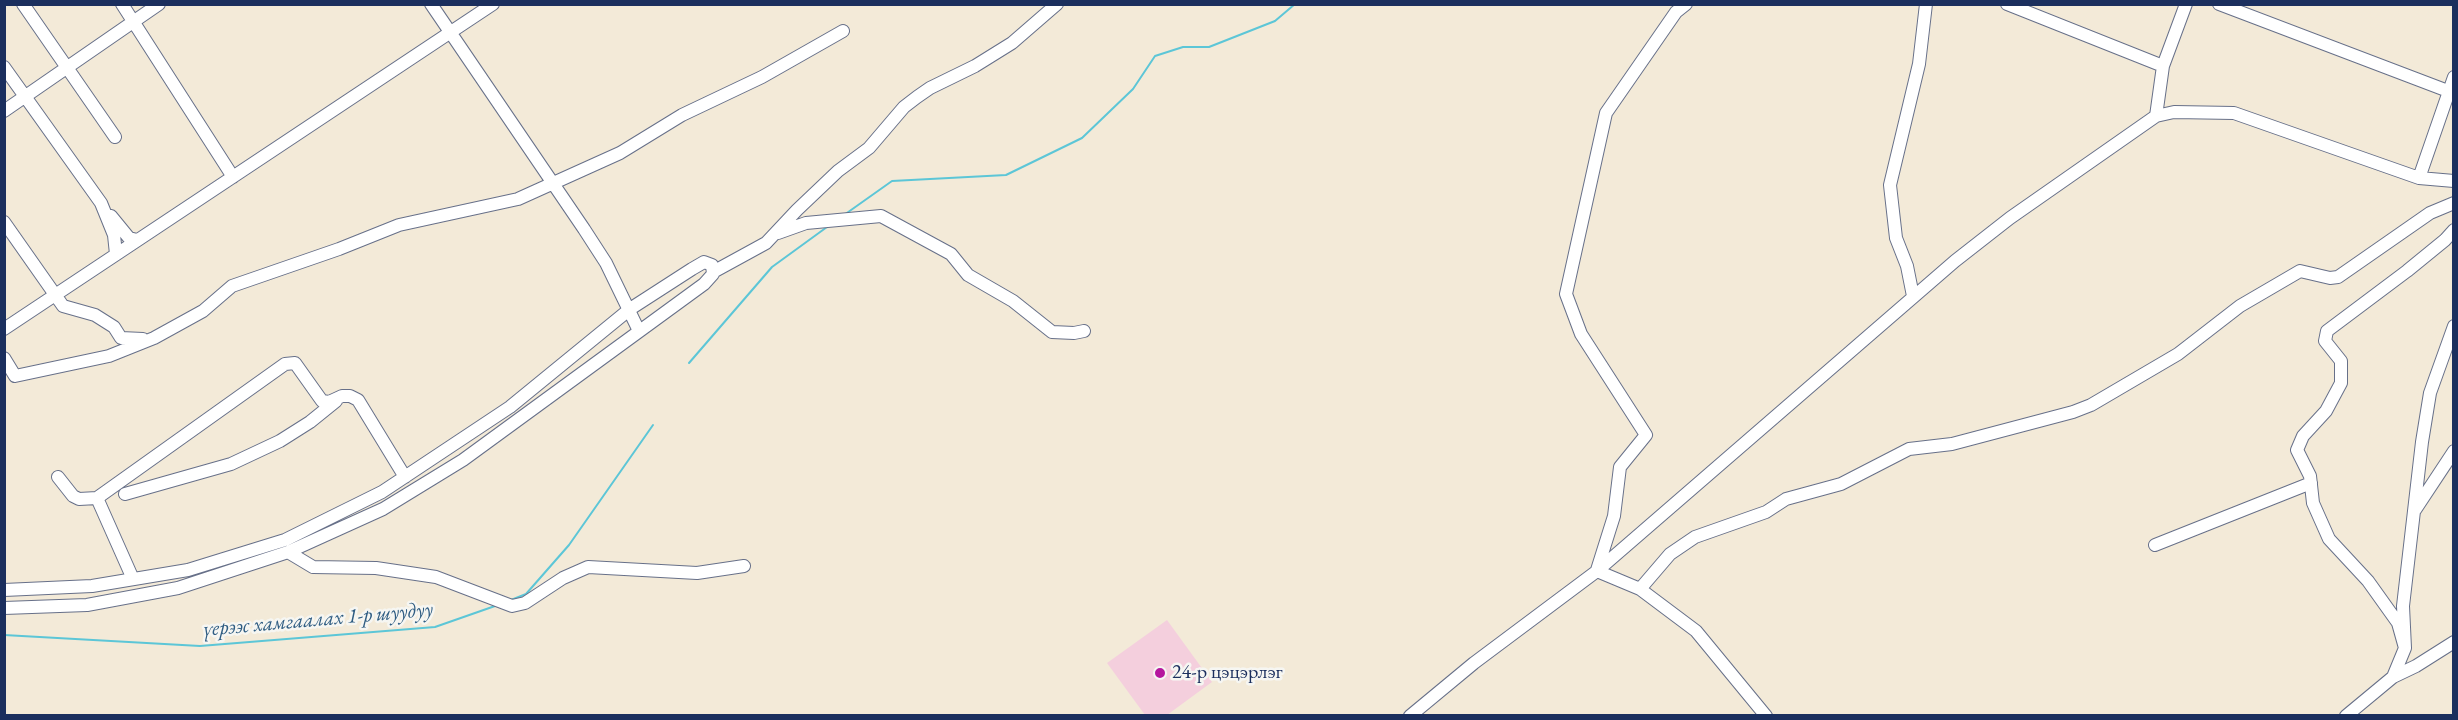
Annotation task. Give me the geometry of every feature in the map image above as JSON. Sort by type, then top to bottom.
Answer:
[{"type":"street","points":[[23,4],[115,136]]},
{"type":"street","points":[[122,4],[233,177]]},
{"type":"street","points":[[4,111],[159,4]]},
{"type":"street","points":[[431,4],[606,263],[639,331]]},
{"type":"street","points":[[4,329],[493,4]]},
{"type":"street","points":[[4,608],[87,605],[178,588],[288,552],[383,509],[463,460],[704,284],[713,272],[766,243],[838,171],[869,148],[904,107],[930,88],[975,66],[1012,43],[1057,4]]},
{"type":"street","points":[[1597,571],[1614,516],[1620,467],[1646,435],[1581,334],[1566,294],[1606,113],[1676,12],[1686,4]]},
{"type":"street","points":[[1913,296],[1907,266],[1896,238],[1890,185],[1919,64],[1926,4]]},
{"type":"street","points":[[2007,4],[2163,66]]},
{"type":"street","points":[[2156,116],[2163,66],[2186,4]]},
{"type":"street","points":[[2219,4],[2448,91]]},
{"type":"street","points":[[4,358],[15,376],[109,356],[154,338],[203,311],[232,286],[339,249],[399,225],[518,199],[620,153],[682,116],[762,77],[843,31]]},
{"type":"street","points":[[4,67],[101,203],[129,238],[137,240]]},
{"type":"street","points":[[2420,178],[2454,76]]},
{"type":"street","points":[[1410,716],[1474,663],[1597,571],[1913,296],[2010,218],[2156,116],[2174,112],[2234,113],[2420,178],[2454,181]]},
{"type":"street","points":[[101,203],[114,235],[116,254]]},
{"type":"street","points":[[1640,589],[1670,554],[1695,537],[1766,512],[1786,499],[1841,484],[1909,449],[1952,444],[2046,420],[2091,405],[2178,354],[2240,306],[2300,271],[2330,278],[2338,277],[2430,213],[2454,203]]},
{"type":"street","points":[[774,234],[806,223],[881,216],[951,255],[968,275],[1013,301],[1052,332],[1084,331]]},
{"type":"street","points":[[4,222],[63,306],[95,315],[114,327],[121,338],[129,340],[154,338]]},
{"type":"street","points":[[2406,648],[2398,623],[2367,581],[2329,539],[2313,503],[2310,476],[2296,450],[2303,436],[2326,411],[2341,383],[2341,361],[2325,341],[2327,331],[2407,271],[2454,230]]},
{"type":"street","points":[[4,590],[92,586],[188,570],[285,540],[382,492],[405,477],[510,407],[630,309],[704,262],[712,265],[713,272]]},
{"type":"street","points":[[2392,677],[2406,648],[2403,606],[2430,393],[2454,326]]},
{"type":"street","points":[[58,477],[73,496],[79,499],[97,498],[285,363],[295,363],[322,401],[328,402],[342,396],[350,396],[358,400],[405,477]]},
{"type":"street","points":[[125,494],[231,464],[280,441],[310,422],[342,396]]},
{"type":"street","points":[[2413,514],[2454,451]]},
{"type":"street","points":[[2155,545],[2311,483]]},
{"type":"street","points":[[97,498],[133,579]]},
{"type":"street","points":[[288,552],[313,567],[376,568],[436,577],[512,606],[525,603],[563,578],[588,567],[698,573],[744,566]]},
{"type":"street","points":[[1597,571],[1640,589],[1696,631],[1766,716]]},
{"type":"street","points":[[2346,716],[2392,677],[2416,666],[2454,642]]},
{"type":"shaded area","name":"24-р цэцэрлэг","points":[[1167,620],[1212,682],[1167,715],[1145,715],[1107,663]]},
{"type":"waterway","name":"үерээс хамгаалах 1-р шуудуу","points":[[844,215],[892,181],[1006,175],[1082,138],[1133,89],[1155,56],[1183,47],[1209,47],[1275,21],[1295,4]]},
{"type":"waterway","name":"үерээс хамгаалах 1-р шуудуу","points":[[689,363],[772,267],[827,227]]},
{"type":"waterway","name":"үерээс хамгаалах 1-р шуудуу","points":[[511,600],[526,594],[569,545],[653,425]]},
{"type":"waterway","name":"үерээс хамгаалах 1-р шуудуу","points":[[4,635],[200,646],[435,627],[495,606]]},
{"type":"place","name":"24-р цэцэрлэг","points":[[1160,673]]}]
